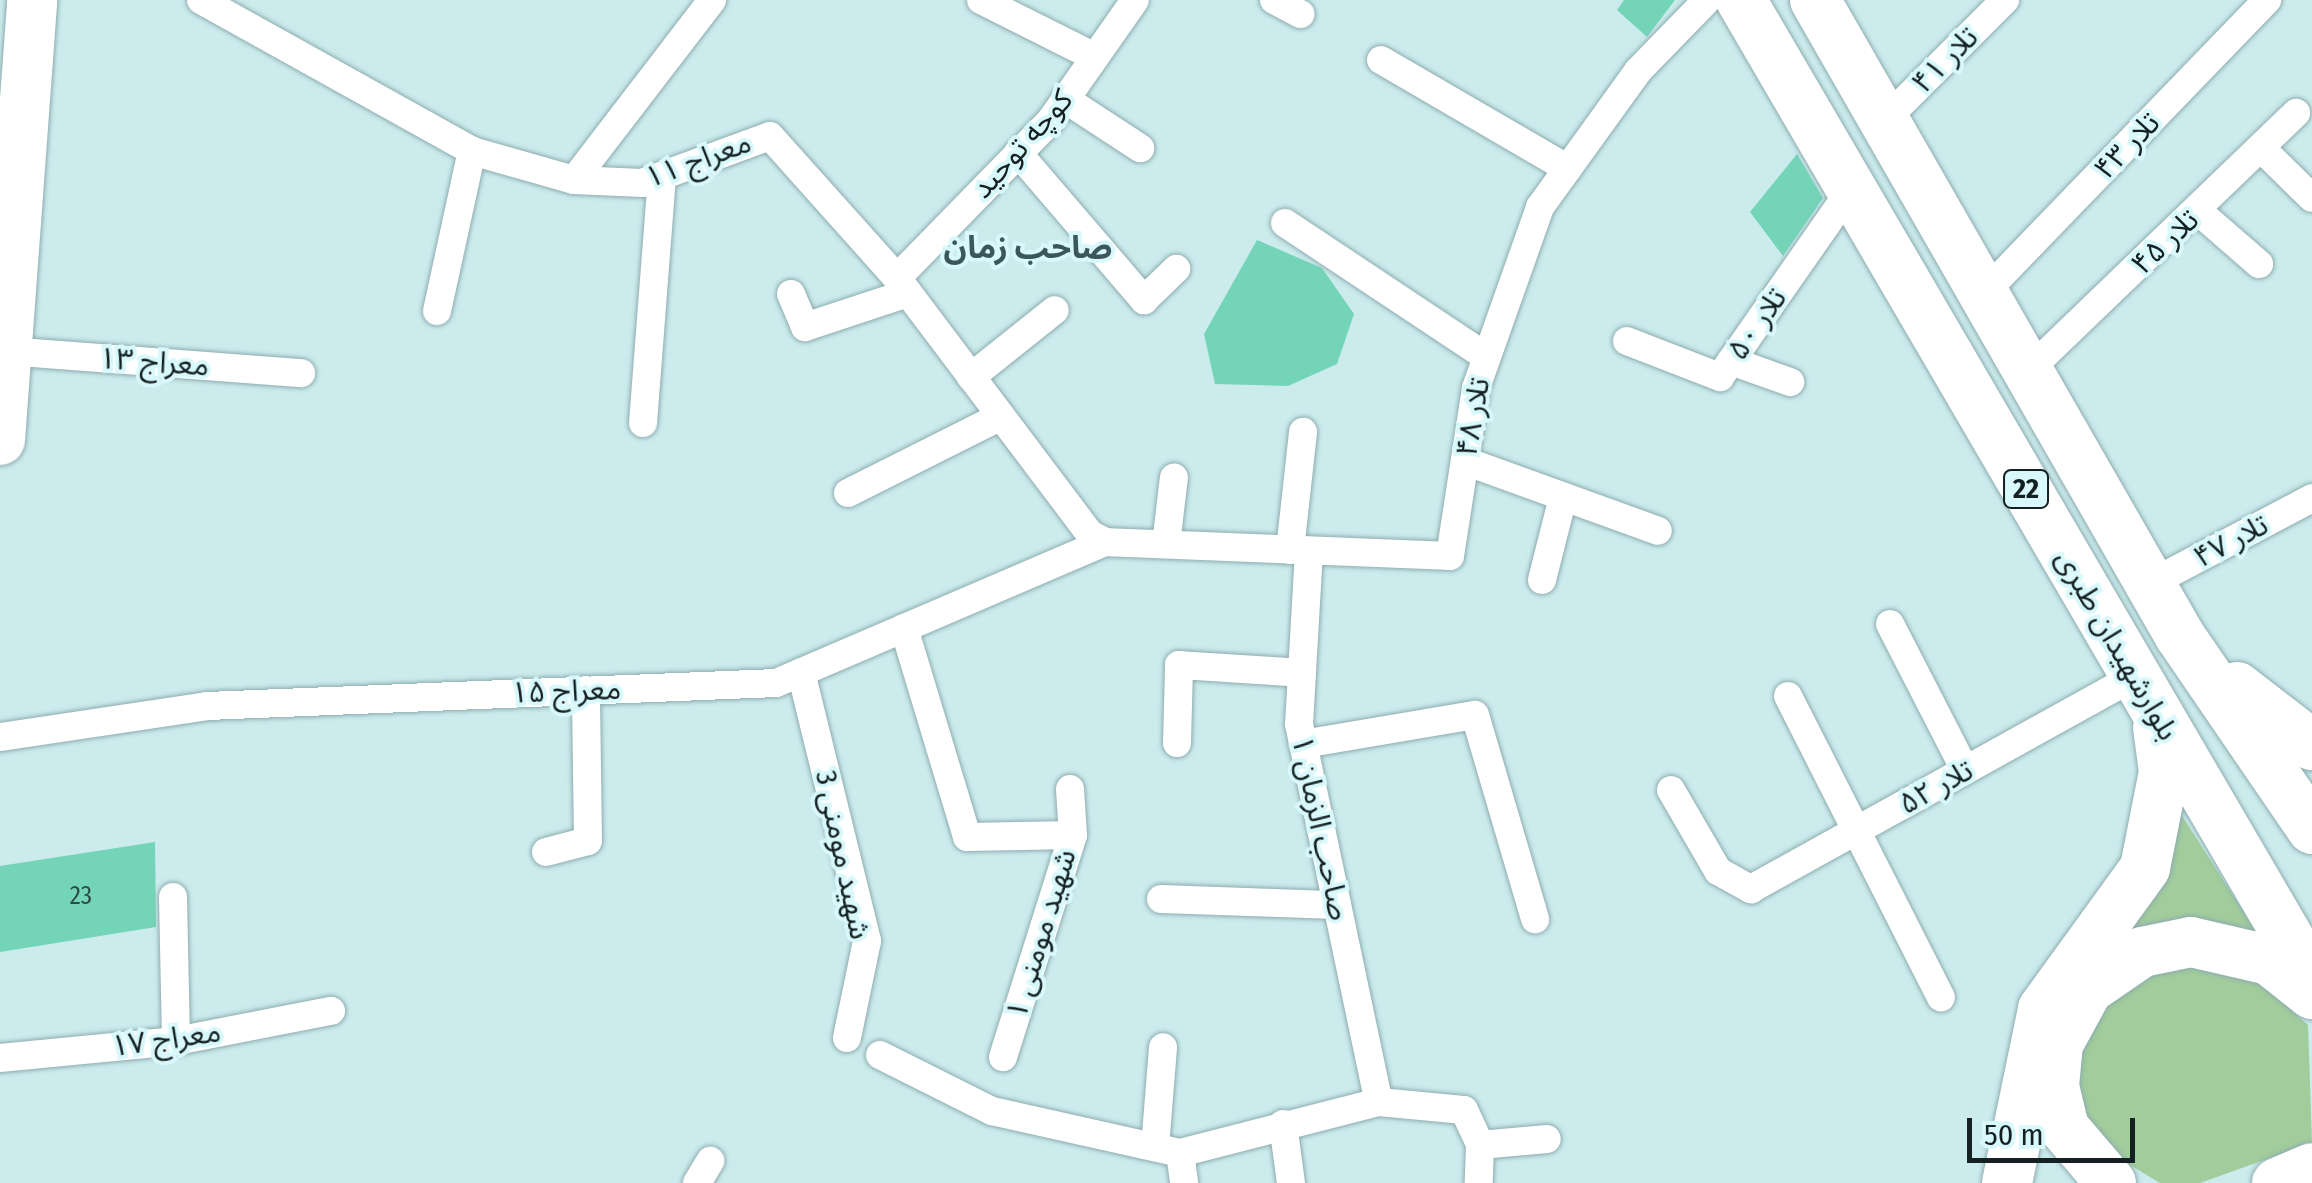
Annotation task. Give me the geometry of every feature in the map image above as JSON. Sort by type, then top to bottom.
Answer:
[{"type":"highway","points":[[0,440],[32,0]]},
{"type":"highway","name":"بلوارشهیدان طبری","points":[[1741,0],[2312,978]]},
{"type":"highway","name":"بلوارشهیدان طبری","points":[[1815,0],[2031,368],[2180,636],[2312,829]]},
{"type":"highway","points":[[2180,636],[2312,745]]},
{"type":"highway","points":[[2007,1183],[2044,1009],[2144,868],[2164,772],[2146,694]]},
{"type":"highway","points":[[2111,1183],[2064,1128],[2054,1086],[2058,1044],[2088,989],[2128,958],[2191,942],[2268,960],[2312,994]]},
{"type":"highway","points":[[2278,1183],[2312,1168]]},
{"type":"street","name":"معراج ۱۱","points":[[201,0],[472,150],[574,180],[662,176],[770,136],[903,286],[1001,416],[1105,542]]},
{"type":"street","points":[[574,180],[712,0]]},
{"type":"street","points":[[980,0],[1094,57]]},
{"type":"street","name":"کوچه توحید","points":[[903,286],[1065,99],[1134,0]]},
{"type":"street","points":[[1274,0],[1300,14]]},
{"type":"street","name":"تلار ۴۸","points":[[1105,542],[1450,556],[1485,356],[1540,208],[1638,71],[1707,0]]},
{"type":"street","name":"تلار ۴۱","points":[[1885,120],[2004,0]]},
{"type":"street","name":"تلار ۴۳","points":[[1986,292],[2268,0]]},
{"type":"street","points":[[1380,60],[1568,169]]},
{"type":"street","points":[[1065,99],[1140,148]]},
{"type":"street","name":"تلار ۴۵","points":[[2031,368],[2198,211],[2296,112]]},
{"type":"street","points":[[2261,148],[2312,198]]},
{"type":"street","points":[[436,311],[472,150]]},
{"type":"street","points":[[1018,153],[1144,300],[1176,269]]},
{"type":"street","points":[[642,423],[662,176]]},
{"type":"street","name":"تلار ۵۰","points":[[1626,340],[1720,378],[1851,189]]},
{"type":"street","points":[[2198,211],[2259,264]]},
{"type":"street","points":[[1285,223],[1485,356]]},
{"type":"street","points":[[791,294],[806,327],[903,286]]},
{"type":"street","points":[[972,377],[1054,310]]},
{"type":"street","name":"معراج ۱۳","points":[[7,351],[301,373]]},
{"type":"street","points":[[1731,361],[1790,382]]},
{"type":"street","points":[[848,493],[1001,416]]},
{"type":"street","name":"صاحب الزمان ۱","points":[[1303,432],[1303,744],[1378,1102]]},
{"type":"street","points":[[1465,461],[1658,532]]},
{"type":"street","points":[[1166,544],[1174,477]]},
{"type":"street","points":[[1542,580],[1563,496]]},
{"type":"street","name":"تلار ۴۷","points":[[2151,583],[2312,498]]},
{"type":"street","name":"معراج ۱۵","points":[[0,737],[207,706],[776,682],[1105,542]]},
{"type":"street","points":[[1890,624],[1966,770]]},
{"type":"street","name":"شهید مومنی ۱","points":[[904,628],[967,837],[1072,835],[1003,1057]]},
{"type":"street","points":[[1176,743],[1180,664],[1302,674]]},
{"type":"street","name":"شهید مومنی 3","points":[[801,672],[867,941],[847,1038]]},
{"type":"street","points":[[546,852],[588,841],[586,690]]},
{"type":"street","name":"تلار ۵۲","points":[[1671,790],[1734,885],[1751,889],[1966,770],[2146,694]]},
{"type":"street","points":[[1788,696],[1854,832],[1942,997]]},
{"type":"street","points":[[1303,744],[1474,715],[1535,919]]},
{"type":"street","points":[[1070,790],[1072,835]]},
{"type":"street","points":[[173,897],[176,1041]]},
{"type":"street","points":[[1162,899],[1337,905]]},
{"type":"street","name":"معراج ۱۷","points":[[0,1058],[176,1041],[332,1011]]},
{"type":"street","points":[[1162,1047],[1168,1150],[1184,1183]]},
{"type":"street","points":[[880,1054],[992,1111],[1168,1150],[1378,1102],[1464,1110],[1480,1145],[1480,1183]]},
{"type":"street","points":[[1283,1124],[1291,1183]]},
{"type":"street","points":[[1480,1145],[1547,1139]]},
{"type":"green space","points":[[2175,805],[2263,942],[2106,956]]},
{"type":"green space","points":[[2179,959],[2249,973],[2308,1025],[2312,1143],[2200,1183],[2160,1183],[2092,1142],[2074,1072],[2094,1011],[2116,986]]},
{"type":"building","points":[[1624,0],[1675,0],[1647,37],[1617,10]]},
{"type":"building","points":[[1797,154],[1823,198],[1783,256],[1750,212]]},
{"type":"building","points":[[1257,240],[1322,268],[1354,314],[1337,364],[1288,386],[1215,384],[1204,334]]},
{"type":"building","points":[[155,842],[156,927],[0,952],[0,866]]},
{"type":"district","name":"صاحب زمان","points":[[1028,247]]}]
